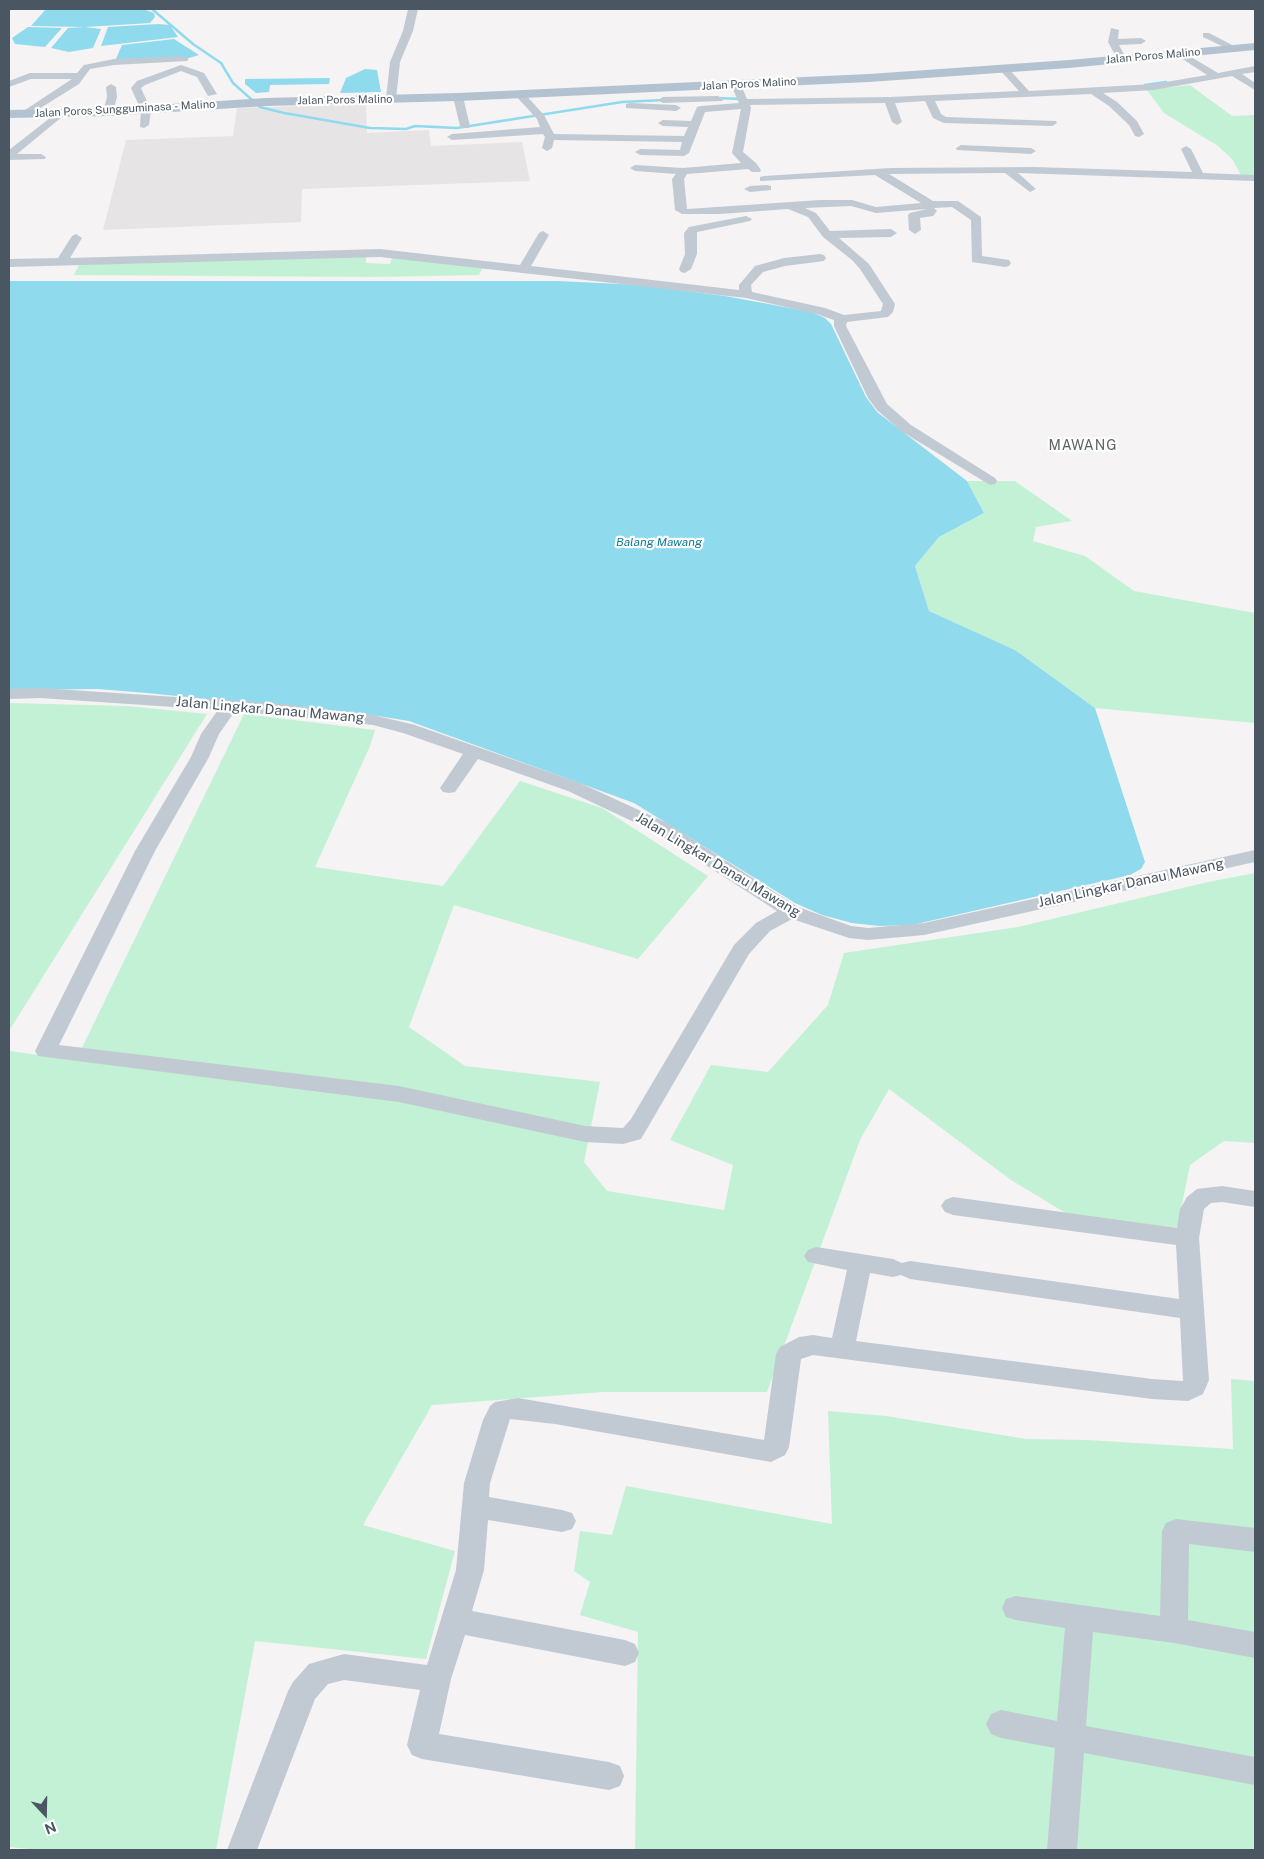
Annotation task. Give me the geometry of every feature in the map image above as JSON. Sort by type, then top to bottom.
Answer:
[{"type":"main road","name":"Jalan Poros Malino","points":[[242,103],[391,94],[458,97],[736,85],[1096,65],[1122,60],[1255,46]]},
{"type":"main road","name":"Jalan Poros Sungguminasa - Malino","points":[[9,114],[108,112],[242,103]]},
{"type":"street","points":[[391,94],[398,53],[408,30],[413,9]]},
{"type":"street","points":[[1114,30],[1112,42],[1122,60]]},
{"type":"street","points":[[1206,35],[1233,48]]},
{"type":"street","points":[[1112,42],[1141,41]]},
{"type":"street","points":[[1181,54],[1213,74]]},
{"type":"street","points":[[387,55],[384,64],[386,84],[391,94]]},
{"type":"street","points":[[26,114],[81,76],[87,67],[92,65],[114,62],[184,59]]},
{"type":"street","points":[[144,125],[146,110],[136,92],[136,86],[177,68],[190,70],[201,75],[212,94]]},
{"type":"street","points":[[928,98],[937,116],[944,120],[1023,122],[1054,127],[1041,109],[1004,69]]},
{"type":"street","points":[[661,109],[743,101],[890,100],[1154,87],[1213,74],[1255,69]]},
{"type":"street","points":[[1234,73],[1255,87]]},
{"type":"street","points":[[9,84],[30,76],[81,76]]},
{"type":"street","points":[[9,263],[372,252],[746,294],[821,310],[843,319],[884,314],[887,312],[889,304],[865,267],[846,249],[827,235],[812,215],[774,196],[752,165],[737,153],[743,101],[736,85]]},
{"type":"street","points":[[108,112],[112,97],[111,87]]},
{"type":"street","points":[[1093,91],[1113,104],[1132,123],[1139,134]]},
{"type":"street","points":[[519,94],[541,118],[549,133],[546,148],[560,150]]},
{"type":"street","points":[[458,97],[465,126]]},
{"type":"street","points":[[890,100],[890,106],[897,122]]},
{"type":"street","points":[[630,106],[661,109],[701,109],[743,101]]},
{"type":"street","points":[[661,109],[693,124]]},
{"type":"street","points":[[626,152],[684,153],[693,124],[701,109]]},
{"type":"street","points":[[9,156],[59,114]]},
{"type":"street","points":[[1023,122],[1034,170]]},
{"type":"street","points":[[452,137],[549,133],[688,139]]},
{"type":"street","points":[[961,148],[1031,151]]},
{"type":"street","points":[[1186,149],[1199,176]]},
{"type":"street","points":[[9,156],[41,157]]},
{"type":"street","points":[[982,157],[985,172]]},
{"type":"street","points":[[635,168],[683,171],[752,165]]},
{"type":"street","points":[[814,165],[822,175],[839,188]]},
{"type":"street","points":[[750,189],[766,184],[822,175],[877,172],[1034,170],[1157,176],[1255,178]]},
{"type":"street","points":[[683,171],[678,185],[679,201],[683,212],[852,203],[876,210],[958,203],[972,214],[978,223],[976,260],[1005,263]]},
{"type":"street","points":[[1009,171],[1030,188]]},
{"type":"street","points":[[877,172],[915,193],[929,205],[931,213],[913,216],[915,230]]},
{"type":"street","points":[[685,269],[691,254],[690,233],[695,228],[729,224],[794,206]]},
{"type":"street","points":[[827,235],[892,233]]},
{"type":"street","points":[[524,268],[543,235]]},
{"type":"street","points":[[62,261],[76,238]]},
{"type":"street","points":[[746,294],[745,285],[759,270],[784,262],[820,258]]},
{"type":"street","points":[[843,319],[839,322],[840,326],[875,398],[882,407],[906,428],[990,481]]},
{"type":"street","name":"Jalan Lingkar Danau Mawang","points":[[9,694],[40,693],[283,709],[373,720],[409,728],[574,787],[660,827],[791,911],[849,932],[886,934],[924,929],[1255,856]]},
{"type":"street","points":[[229,706],[210,734],[145,851],[46,1051],[399,1094],[585,1134],[623,1136],[633,1133],[639,1125],[741,950],[764,927],[791,911]]},
{"type":"street","points":[[449,788],[474,751]]},
{"type":"street","points":[[609,1776],[422,1745],[437,1679],[470,1570],[477,1483],[499,1413],[504,1409],[518,1408],[762,1451],[772,1451],[776,1447],[789,1354],[799,1347],[814,1345],[842,1347],[1152,1389],[1188,1391],[1194,1387],[1196,1380],[1188,1238],[1192,1209],[1200,1198],[1205,1195],[1222,1194],[1255,1199]]},
{"type":"street","points":[[953,1206],[1188,1238]]},
{"type":"street","points":[[816,1256],[1191,1310]]},
{"type":"street","points":[[842,1347],[860,1263]]},
{"type":"street","points":[[474,1506],[562,1521]]},
{"type":"street","points":[[1174,1630],[1176,1531],[1255,1540]]},
{"type":"street","points":[[1016,1608],[1174,1630],[1255,1645]]},
{"type":"street","points":[[1062,1850],[1080,1618]]},
{"type":"street","points":[[454,1620],[625,1653]]},
{"type":"street","points":[[242,1850],[303,1691],[319,1673],[344,1667],[437,1679]]},
{"type":"street","points":[[1001,1724],[1255,1771]]},
{"type":"shaded area","points":[[366,104],[367,133],[429,130],[431,146],[522,142],[530,181],[302,189],[301,222],[103,230],[126,140],[233,136],[237,108]]},
{"type":"green space","points":[[1190,85],[1232,116],[1255,115],[1255,182],[1241,175],[1232,159],[1218,146],[1164,113],[1147,90]]},
{"type":"green space","points":[[366,253],[366,263],[390,264],[393,255],[484,265],[479,275],[375,277],[74,275],[80,263]]},
{"type":"green space","points":[[967,481],[1015,481],[1072,521],[1036,527],[1033,541],[1085,556],[1134,591],[1255,613],[1255,723],[1095,708],[1015,650],[929,611],[915,566],[939,537],[984,513]]},
{"type":"green space","points":[[9,703],[128,706],[207,714],[9,1031]]},
{"type":"green space","points":[[244,714],[375,730],[370,746],[315,867],[443,886],[520,781],[602,808],[708,876],[638,959],[454,905],[409,1027],[465,1066],[600,1082],[584,1162],[607,1191],[724,1210],[733,1165],[670,1140],[711,1065],[768,1072],[828,1005],[844,953],[1018,927],[1208,882],[1255,873],[1255,1143],[1224,1141],[1190,1165],[1177,1228],[1069,1215],[1011,1180],[889,1089],[860,1140],[767,1392],[603,1392],[432,1405],[363,1525],[455,1551],[426,1659],[255,1641],[216,1850],[41,1850],[9,1847],[9,1051],[76,1060]]},
{"type":"green space","points":[[1231,1379],[1255,1381],[1255,1850],[635,1850],[638,1632],[580,1615],[590,1582],[574,1571],[580,1531],[612,1535],[626,1486],[832,1524],[828,1411],[886,1416],[1026,1439],[1087,1440],[1233,1449]]},
{"type":"water","points":[[46,9],[143,9],[154,13],[155,17],[150,23],[85,27],[101,29],[93,48],[69,52],[51,48],[68,28],[84,27],[31,26]]},
{"type":"water","points":[[170,25],[178,37],[101,46],[108,27]]},
{"type":"water","points":[[28,27],[62,28],[45,47],[15,44],[12,38]]},
{"type":"water","points":[[174,39],[199,55],[189,58],[115,61],[122,45]]},
{"type":"water","points":[[365,69],[377,70],[381,92],[340,93],[346,78]]},
{"type":"water","points":[[330,78],[329,84],[270,85],[269,92],[256,93],[245,84],[245,79]]},
{"type":"water","name":"Balang Mawang","points":[[9,281],[557,281],[640,285],[725,296],[812,312],[825,318],[831,324],[866,397],[877,412],[967,481],[984,513],[939,537],[915,566],[929,611],[1015,650],[1095,708],[1145,862],[1141,869],[1130,875],[912,925],[879,926],[852,923],[822,915],[795,903],[634,803],[409,721],[378,716],[98,689],[9,690]]},
{"type":"waterway","points":[[152,9],[193,44],[221,63],[233,83],[260,107],[284,113],[370,128],[406,129],[415,126],[457,128],[622,102],[664,100]]},
{"type":"waterway","points":[[1145,85],[1166,82]]},
{"type":"waterway","points":[[715,98],[742,99]]},
{"type":"district","name":"MAWANG","points":[[1083,446]]}]
